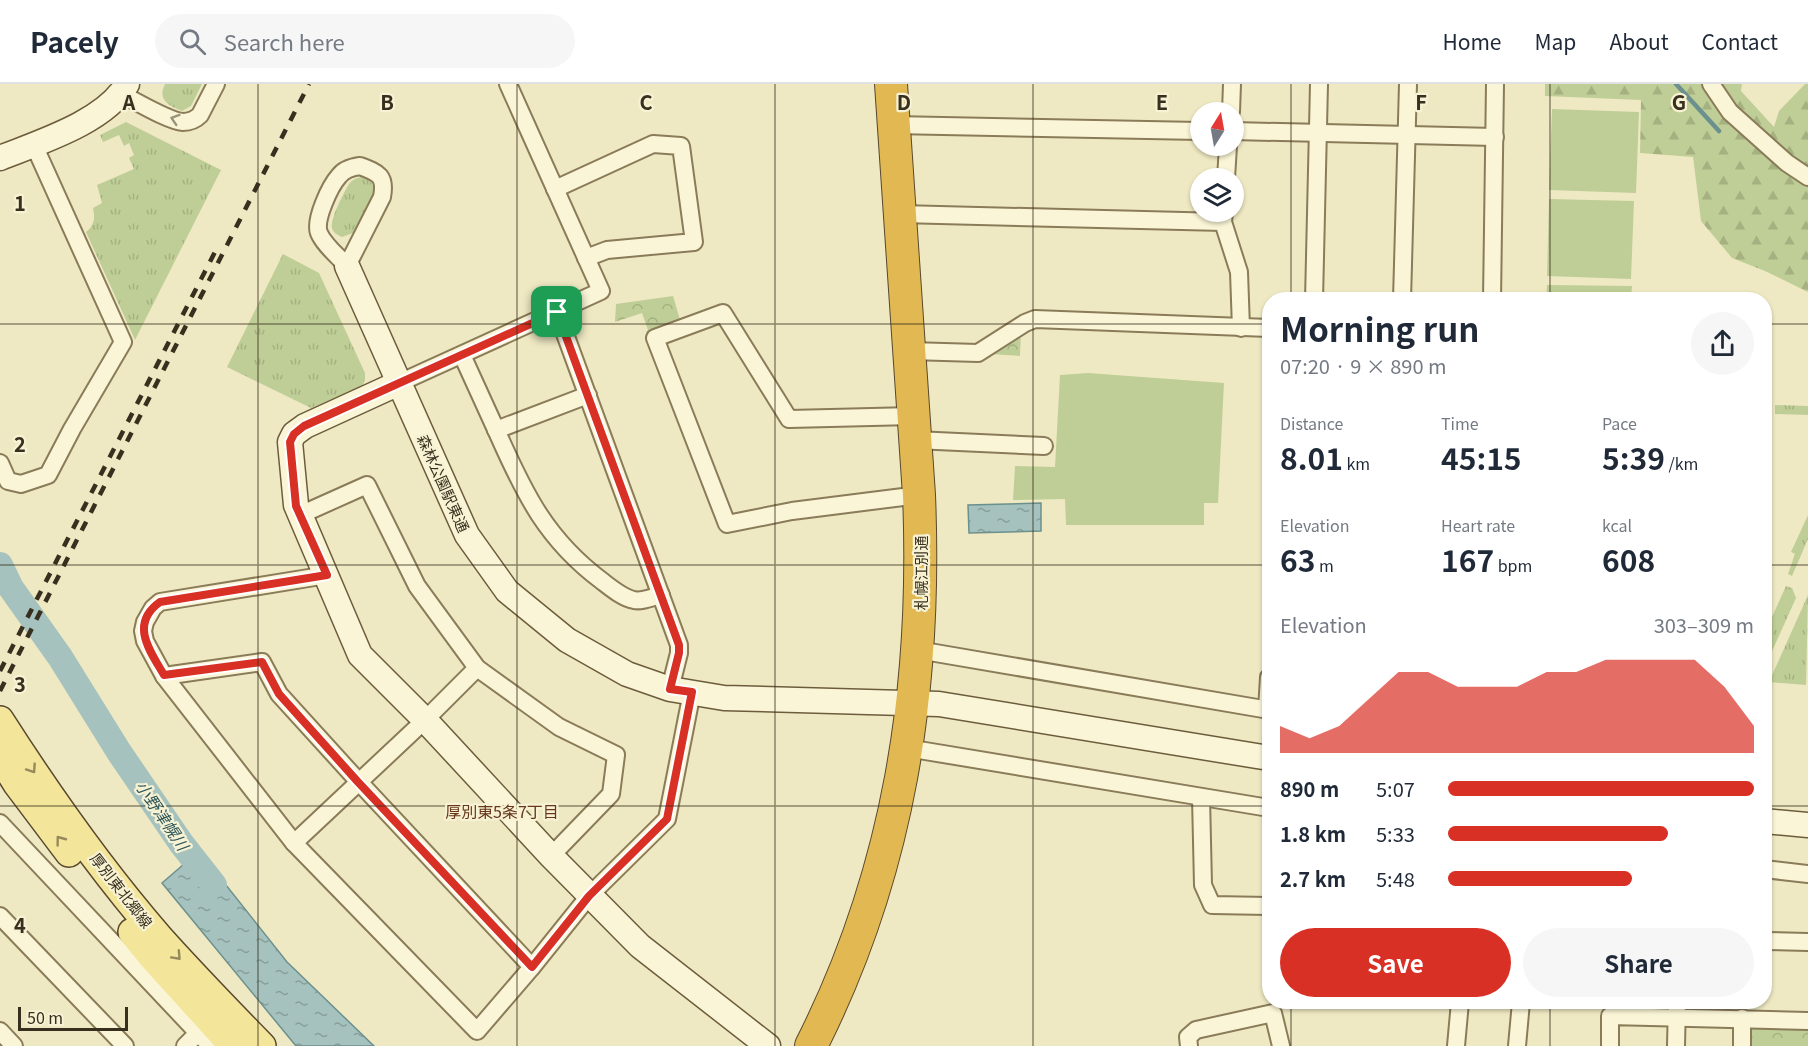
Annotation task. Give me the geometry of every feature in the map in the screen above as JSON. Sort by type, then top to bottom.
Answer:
[{"type":"highway","name":"札幌江別通","points":[[816,1044],[874,888],[891,824],[907,748],[918,650],[921,549],[919,495],[891,84]]},
{"type":"main road","name":"厚別東北郷線","points":[[0,720],[33,771],[108,876],[159,937],[262,1046]]},
{"type":"main road","name":"厚別東北郷線","points":[[0,757],[17,784],[96,888],[153,958],[233,1046]]},
{"type":"street","points":[[0,158],[34,145],[97,115],[124,89],[175,120],[189,122],[200,115],[216,84]]},
{"type":"street","points":[[508,84],[601,291],[304,426],[294,434],[290,442],[295,497],[300,515],[360,655],[425,720],[589,896],[640,946],[768,1046]]},
{"type":"street","points":[[1231,102],[1232,84]]},
{"type":"street","points":[[1314,292],[1319,84]]},
{"type":"street","points":[[1402,292],[1407,84]]},
{"type":"street","points":[[1492,292],[1495,84]]},
{"type":"street","points":[[1711,84],[1730,112],[1786,163],[1808,177]]},
{"type":"street","points":[[893,125],[1190,131]]},
{"type":"street","points":[[1244,132],[1494,136]]},
{"type":"street","points":[[555,189],[653,144],[681,146],[694,242],[607,250],[586,258]]},
{"type":"street","points":[[0,464],[8,481],[21,484],[48,475],[123,342],[34,145]]},
{"type":"street","points":[[360,166],[375,172],[382,179],[384,188],[382,197],[347,266],[323,239],[317,223],[339,176],[352,167],[360,166]]},
{"type":"street","points":[[900,214],[1190,217]]},
{"type":"street","points":[[1224,222],[1239,272],[1241,328]]},
{"type":"street","name":"森林公園駅東通","points":[[347,266],[467,535],[507,591],[567,640],[627,674],[681,690],[724,698],[939,704],[1262,757]]},
{"type":"street","points":[[327,575],[160,602],[153,608],[145,622],[143,631],[145,641],[164,675],[294,843],[477,1031],[589,896],[667,819],[681,690],[679,649],[557,312]]},
{"type":"street","points":[[919,495],[792,511],[727,524],[655,338],[723,313],[789,419],[914,428],[1044,446]]},
{"type":"street","points":[[910,351],[978,352],[1035,319],[1262,328]]},
{"type":"street","points":[[462,355],[518,478],[533,507],[553,535],[592,574],[629,598],[638,600],[660,595]]},
{"type":"street","points":[[496,430],[588,395]]},
{"type":"street","points":[[300,515],[367,486],[417,586],[477,668],[559,728],[616,755],[611,794],[551,856]]},
{"type":"street","points":[[918,650],[1262,709]]},
{"type":"street","points":[[164,675],[262,662],[279,694],[358,782],[532,967]]},
{"type":"street","points":[[294,843],[477,668]]},
{"type":"street","points":[[907,748],[1262,807]]},
{"type":"street","points":[[1201,796],[1203,885],[1212,905],[1262,906]]},
{"type":"street","points":[[1772,822],[1808,825]]},
{"type":"street","points":[[0,823],[211,1046]]},
{"type":"street","points":[[1772,870],[1808,874]]},
{"type":"street","points":[[0,916],[125,1046]]},
{"type":"street","points":[[1772,941],[1808,942]]},
{"type":"street","points":[[1456,1046],[1459,1009]]},
{"type":"street","points":[[1517,1046],[1520,1009]]},
{"type":"street","points":[[1676,1046],[1677,1010]]},
{"type":"street","points":[[1610,1046],[1611,1016],[1677,1010],[1742,1018],[1808,1021]]},
{"type":"street","points":[[1189,1046],[1188,1037],[1196,1030],[1273,1013],[1281,1046]]},
{"type":"street","points":[[1742,1018],[1742,1046]]},
{"type":"street","points":[[0,1031],[14,1046]]},
{"type":"street","points":[[185,1046],[198,1033]]},
{"type":"green space","points":[[165,84],[202,84],[191,106],[182,111],[163,98]]},
{"type":"green space","points":[[1545,84],[1742,84],[1741,91],[1774,127],[1779,111],[1805,84],[1808,84],[1808,292],[1732,258],[1701,221],[1693,157],[1640,153],[1641,100],[1545,96]]},
{"type":"green space","points":[[1552,109],[1639,112],[1636,193],[1549,190]]},
{"type":"green space","points":[[126,122],[221,170],[135,340],[86,232],[94,221],[93,208],[102,203],[97,185],[134,169],[129,158],[134,155],[129,143],[124,146],[119,135],[103,142],[100,135]]},
{"type":"green space","points":[[361,177],[368,179],[372,184],[374,196],[353,233],[342,237],[333,230],[333,218],[349,184]]},
{"type":"green space","points":[[1549,199],[1634,201],[1631,279],[1547,276]]},
{"type":"green space","points":[[283,254],[319,273],[365,373],[362,386],[311,408],[227,367]]},
{"type":"green space","points":[[1547,285],[1632,286],[1632,292],[1547,292]]},
{"type":"green space","points":[[673,296],[681,323],[649,333],[642,313],[615,322],[616,304]]},
{"type":"green space","points":[[1021,329],[1020,356],[989,354]]},
{"type":"green space","points":[[1088,373],[1224,383],[1218,503],[1204,503],[1204,525],[1066,525],[1065,499],[1013,500],[1015,466],[1055,467],[1060,375]]},
{"type":"green space","points":[[1775,405],[1808,406],[1808,415],[1775,414]]},
{"type":"green space","points":[[1808,515],[1808,539],[1792,576],[1788,574],[1795,554],[1791,552]]},
{"type":"green space","points":[[1786,586],[1792,588],[1796,598],[1772,651],[1772,617]]},
{"type":"green space","points":[[1808,595],[1806,685],[1772,682],[1772,675]]},
{"type":"green space","points":[[1751,1027],[1808,1028],[1808,1046],[1750,1046]]},
{"type":"water","points":[[1041,503],[1041,531],[969,533],[968,505]]},
{"type":"water","points":[[199,851],[287,962],[374,1046],[296,1046],[162,883]]},
{"type":"waterway","points":[[1676,84],[1719,131]]},
{"type":"waterway","name":"小野津幌川","points":[[0,565],[11,588],[60,657],[119,752],[181,843],[214,885]]},
{"type":"railway","points":[[0,691],[309,84]]},
{"type":"railway","points":[[0,671],[216,250]]},
{"type":"district","name":"厚別東5条7丁目","points":[[502,811]]},
{"type":"route","points":[[557,312],[679,645],[670,689],[692,692],[667,819],[589,896],[532,967],[358,782],[279,694],[262,662],[164,675],[145,641],[143,631],[153,608],[160,602],[327,575],[296,506],[290,442],[294,434],[304,426],[557,312]]}]
